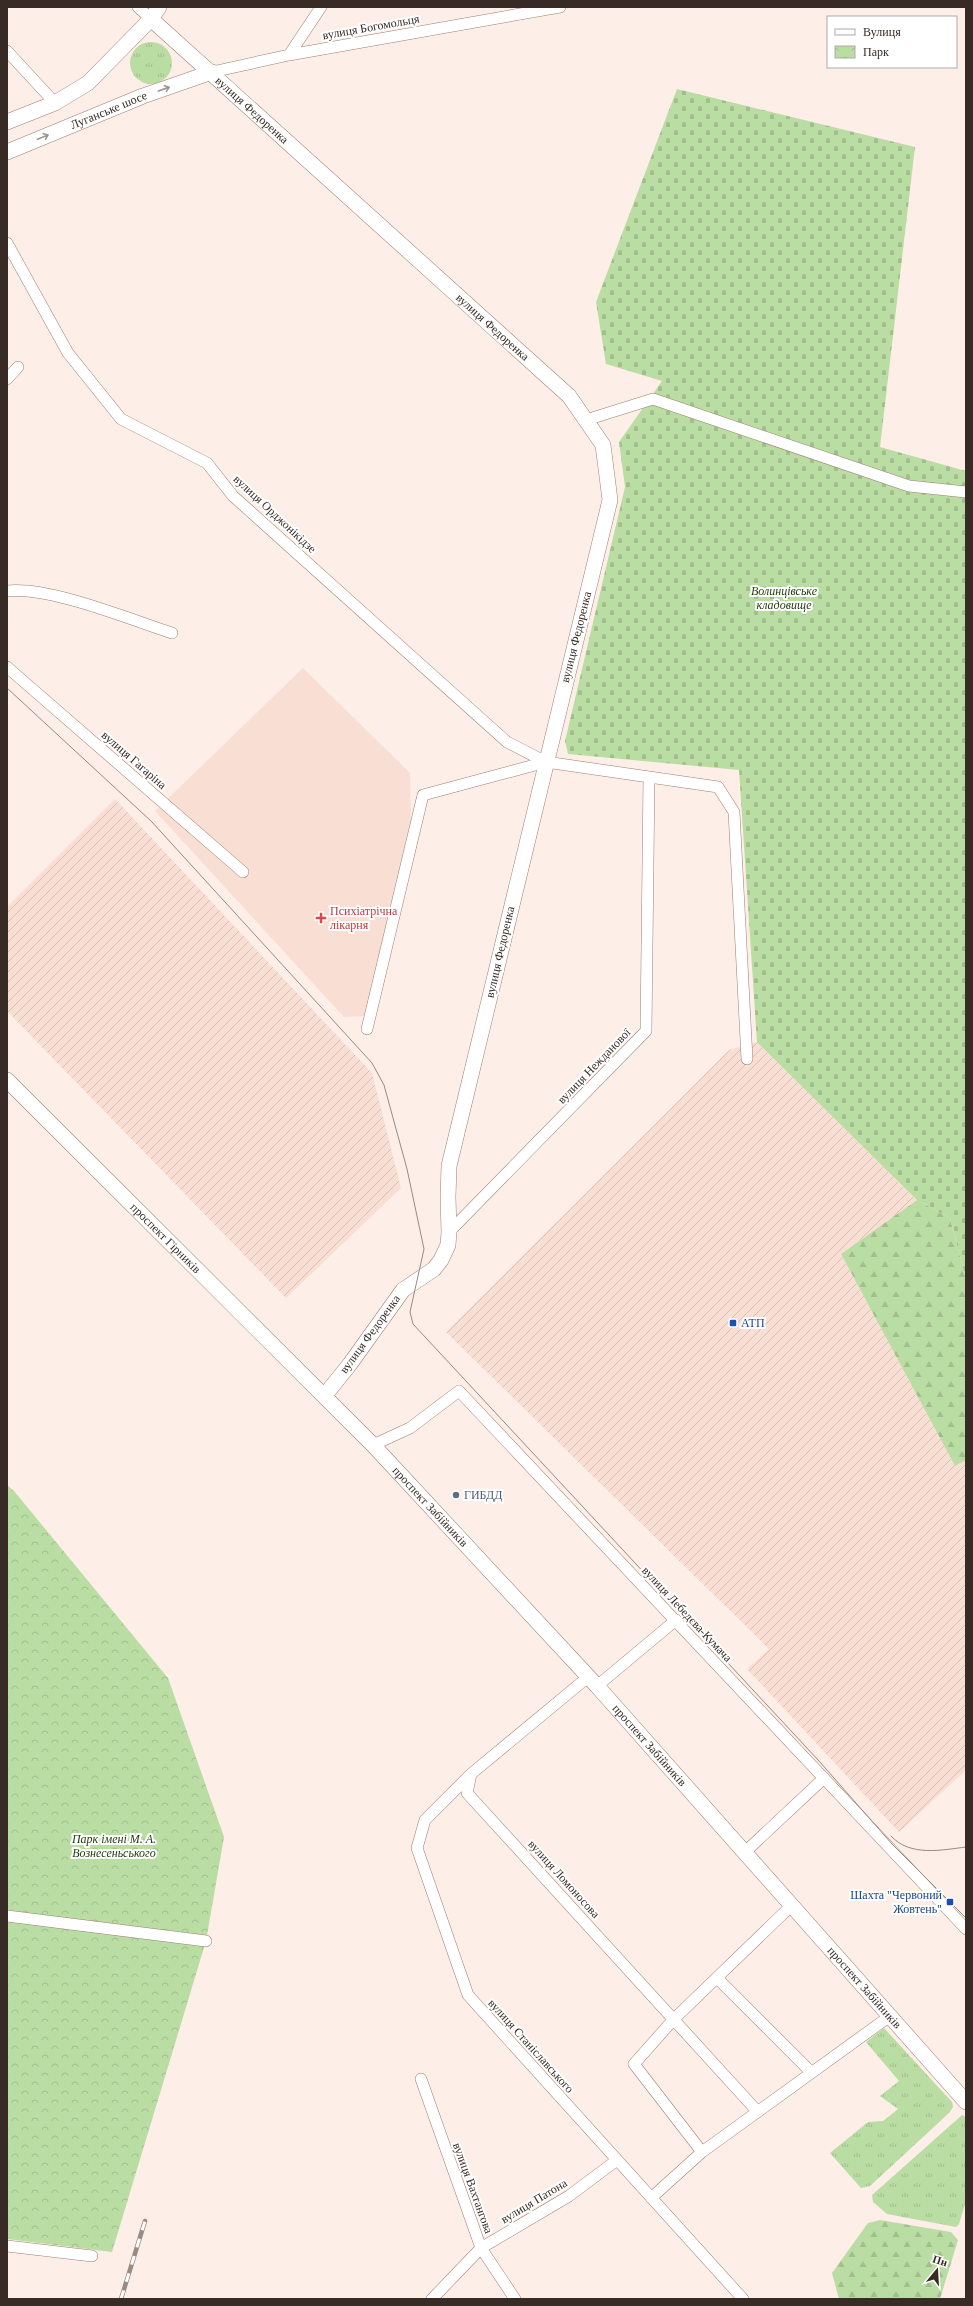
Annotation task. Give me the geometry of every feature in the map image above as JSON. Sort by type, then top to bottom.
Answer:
[{"type":"main road","name":"вулиця Федоренка","points":[[155,13],[212,72],[570,396],[603,444],[610,500],[449,1166],[448,1245],[434,1270],[403,1290],[350,1364],[325,1394]]},
{"type":"main road","points":[[7,122],[56,103],[88,83],[155,13]]},
{"type":"main road","name":"Луганське шосе","points":[[7,152],[143,96],[212,72]]},
{"type":"main road","name":"проспект Гірників","points":[[7,1080],[325,1394]]},
{"type":"main road","name":"проспект Забійників","points":[[325,1394],[593,1681],[966,2102]]},
{"type":"street","points":[[138,7],[155,13]]},
{"type":"street","points":[[289,55],[321,7]]},
{"type":"street","name":"вулиця Богомольця","points":[[212,72],[289,55],[533,9],[560,7]]},
{"type":"street","points":[[7,51],[56,103]]},
{"type":"street","name":"вулиця Орджонікідзе","points":[[7,243],[68,353],[122,419],[207,463],[233,496],[507,742],[546,762]]},
{"type":"street","points":[[7,379],[18,367]]},
{"type":"street","points":[[586,420],[653,399],[909,486],[966,492]]},
{"type":"street","points":[[7,590],[22,589],[63,598],[172,633]]},
{"type":"street","name":"вулиця Гагаріна","points":[[7,667],[243,872]]},
{"type":"street","points":[[366,1029],[422,796],[546,762],[718,787],[734,812],[747,1059]]},
{"type":"street","name":"вулиця Нежданової","points":[[449,1232],[646,1031],[648,777]]},
{"type":"street","name":"вулиця Лебедєва-Кумача","points":[[373,1445],[410,1428],[459,1391],[966,1929]]},
{"type":"street","points":[[471,1774],[676,1620]]},
{"type":"street","name":"вулиця Ломоносова","points":[[471,1774],[467,1793],[757,2111]]},
{"type":"street","name":"вулиця Станіславського","points":[[471,1774],[425,1820],[417,1848],[468,1995],[743,2299]]},
{"type":"street","points":[[744,1853],[824,1778]]},
{"type":"street","points":[[702,2152],[634,2064],[674,2020],[791,1906]]},
{"type":"street","points":[[7,1916],[206,1942]]},
{"type":"street","points":[[717,1978],[811,2072]]},
{"type":"street","points":[[651,2198],[702,2152],[890,2016]]},
{"type":"street","name":"вулиця Вахтангова","points":[[421,2079],[481,2248],[515,2299]]},
{"type":"street","name":"вулиця Патона","points":[[432,2299],[481,2248],[569,2196],[617,2160]]},
{"type":"street","points":[[7,2246],[92,2256]]},
{"type":"shaded area","name":"Психіатрічна лікарня","points":[[303,668],[410,773],[411,819],[365,1016],[344,1017],[155,811]]},
{"type":"shaded area","points":[[115,799],[372,1073],[401,1188],[286,1298],[7,1011],[7,907]]},
{"type":"shaded area","points":[[757,1042],[917,1200],[841,1254],[955,1466],[966,1460],[966,1770],[899,1832],[747,1669],[769,1649],[446,1332],[729,1050]]},
{"type":"green space","points":[[147,42],[155,42],[166,48],[172,59],[172,67],[166,78],[155,84],[147,84],[136,78],[130,67],[130,59],[136,48]]},
{"type":"green space","name":"Волинцівське кладовище","points":[[677,89],[915,147],[880,447],[966,471],[966,1279],[950,1218],[917,1200],[757,1042],[739,770],[568,754],[565,741],[625,487],[619,442],[662,381],[606,364],[596,302]]},
{"type":"green space","points":[[917,1200],[950,1218],[966,1279],[966,1460],[955,1466],[841,1254]]},
{"type":"green space","name":"Парк імені М. А. Вознесеньського","points":[[7,1485],[14,1491],[168,1678],[224,1837],[206,1941],[112,2252],[7,2239]]},
{"type":"green space","points":[[884,2028],[952,2102],[953,2107],[949,2113],[870,2186],[861,2188],[830,2153],[868,2122],[883,2121],[898,2109],[880,2096],[899,2081],[866,2042]]},
{"type":"green space","points":[[962,2115],[966,2117],[966,2201],[959,2224],[956,2227],[887,2214],[873,2202],[872,2195]]},
{"type":"green space","points":[[880,2220],[951,2232],[958,2240],[940,2299],[839,2299],[832,2273],[868,2223]]},
{"type":"tram line","points":[[7,688],[151,821],[372,1063],[384,1085],[407,1169],[424,1249],[410,1312],[413,1324],[819,1761],[892,1844],[966,1918]]},
{"type":"tram line","points":[[891,1836],[899,1843],[917,1850],[937,1850],[966,1847]]},
{"type":"railway","points":[[121,2299],[145,2221]]},
{"type":"place","name":"Психіатрічна лікарня","points":[[321,918]]},
{"type":"place","name":"АТП","points":[[733,1323]]},
{"type":"place","name":"ГИБДД","points":[[456,1495]]},
{"type":"place","name":"Шахта \"Червоний Жовтень\"","points":[[950,1902]]}]
